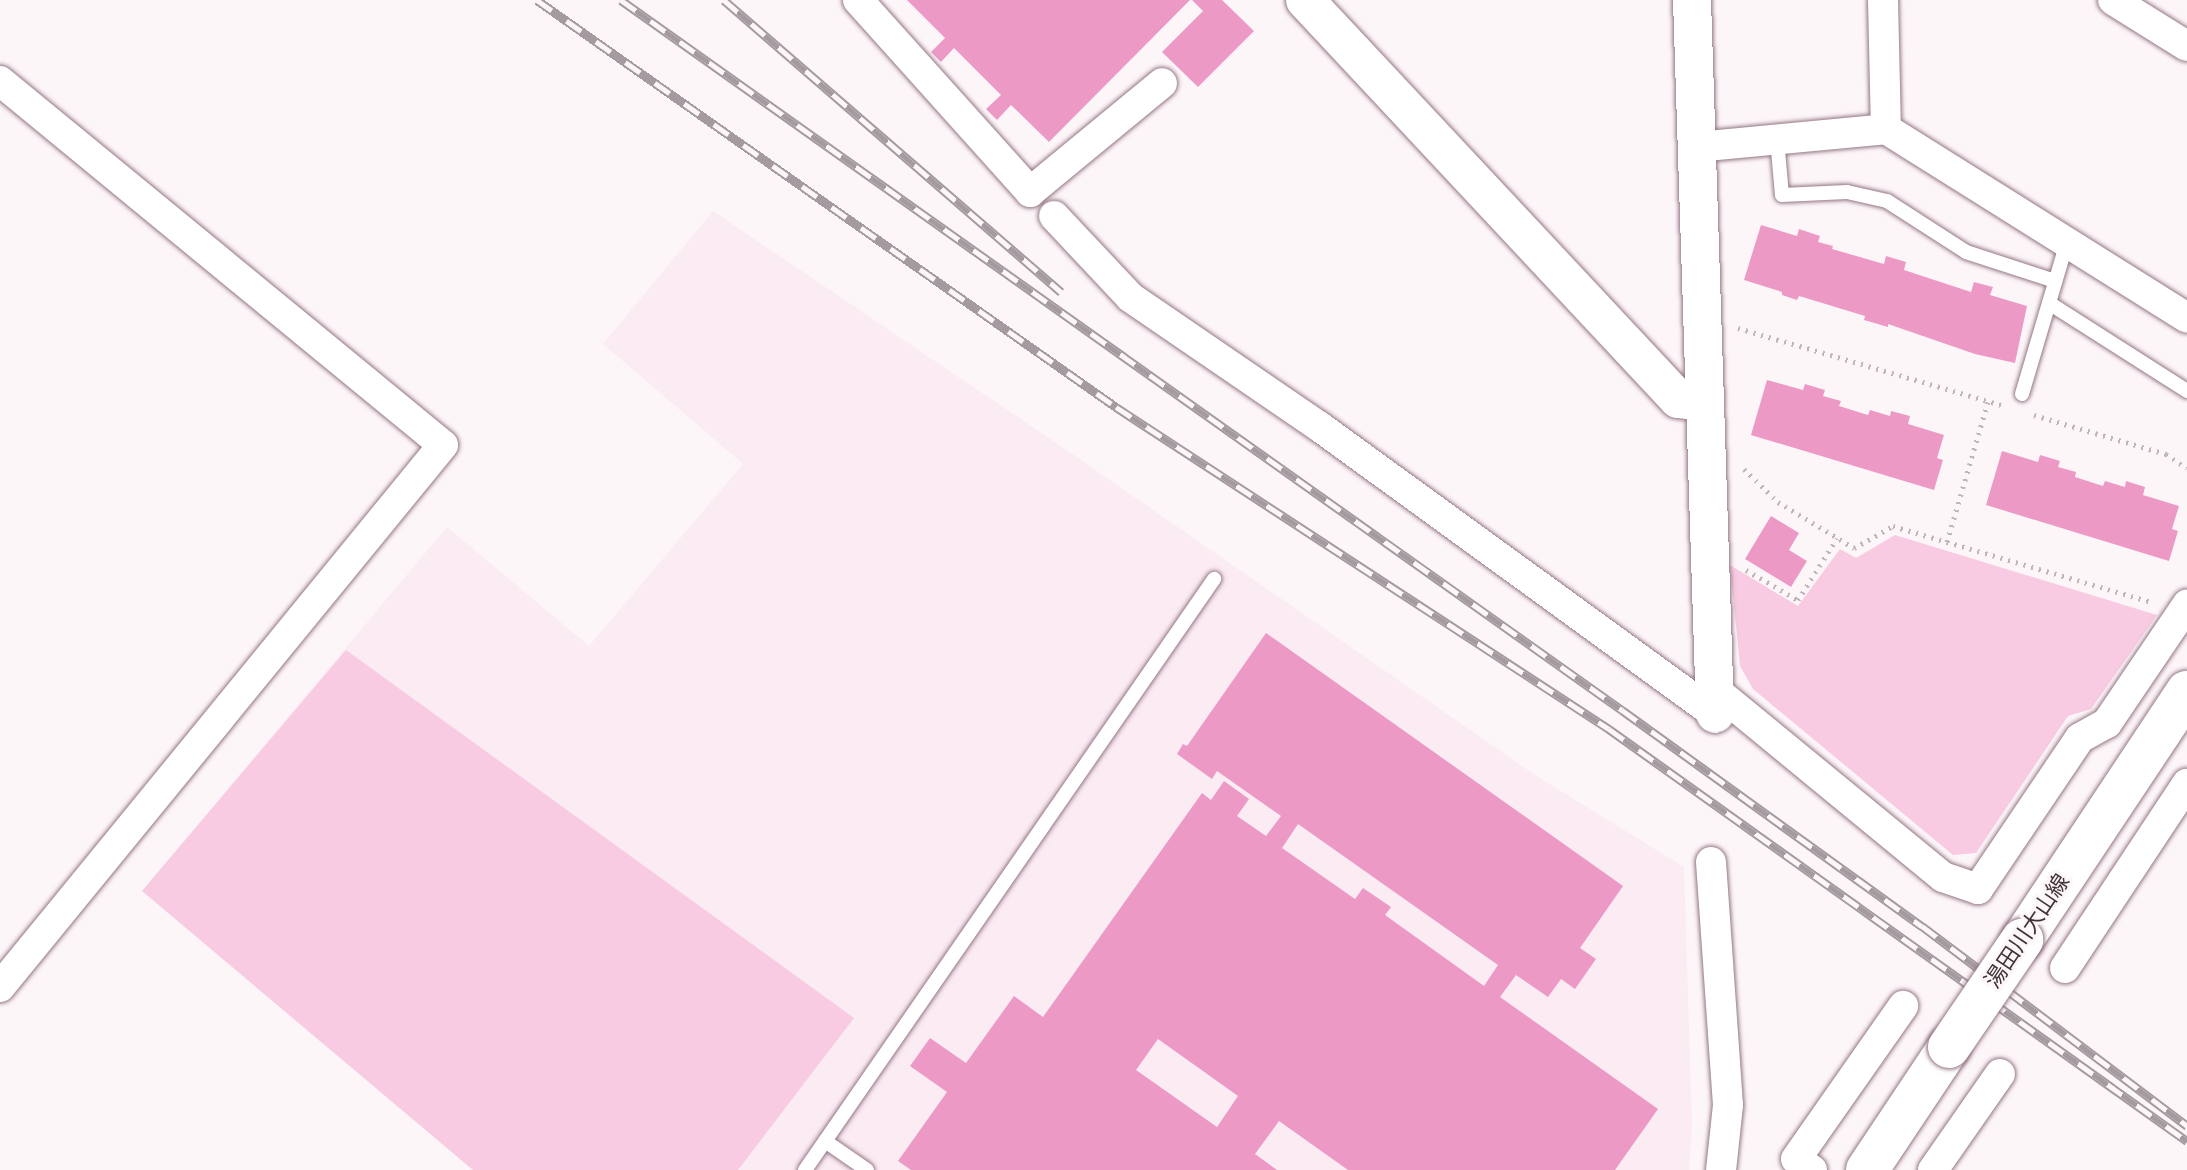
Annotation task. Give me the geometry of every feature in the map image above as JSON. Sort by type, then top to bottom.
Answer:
[{"type":"main road","name":"湯田川大山線","points":[[1867,1170],[2187,692]]},
{"type":"street","points":[[858,0],[1030,192],[1162,83]]},
{"type":"street","points":[[1305,0],[1678,399],[1704,402]]},
{"type":"street","points":[[1692,0],[1714,701]]},
{"type":"street","points":[[1883,0],[1886,129]]},
{"type":"street","points":[[2113,0],[2185,41]]},
{"type":"street","points":[[0,81],[443,445],[0,987]]},
{"type":"street","points":[[1697,147],[1886,129],[2187,318]]},
{"type":"street","points":[[1054,216],[1130,297],[1714,701],[1943,877],[1978,889],[2080,738],[2107,723],[2185,608]]},
{"type":"street","points":[[2065,968],[2187,784]]},
{"type":"street","points":[[1711,862],[1728,1105],[1721,1170]]},
{"type":"street","points":[[1812,1170],[1796,1159],[1903,1006]]},
{"type":"street","points":[[1933,1170],[2000,1074]]},
{"type":"lane","points":[[1777,139],[1782,195],[1847,192],[1887,201],[1966,252],[2055,281]]},
{"type":"lane","points":[[2022,394],[2067,242]]},
{"type":"lane","points":[[2049,303],[2187,391]]},
{"type":"lane","points":[[805,1170],[1214,579]]},
{"type":"lane","points":[[825,1141],[867,1170]]},
{"type":"path","points":[[1727,324],[2003,406]]},
{"type":"path","points":[[1947,542],[1988,402]]},
{"type":"path","points":[[2032,415],[2166,454],[2187,468]]},
{"type":"path","points":[[1738,464],[1778,502],[1854,548],[1893,526],[2185,608]]},
{"type":"path","points":[[1743,569],[1798,600],[1837,538]]},
{"type":"shaded area","points":[[713,211],[1068,451],[1538,777],[1684,867],[1692,1126],[1689,1170],[473,1170],[142,891],[447,527],[589,646],[743,464],[603,344]]},
{"type":"shaded area","points":[[1895,535],[2157,615],[2091,709],[2068,716],[1976,853],[1953,855],[1753,689],[1740,666],[1730,565],[1798,606],[1840,549],[1856,558]]},
{"type":"shaded area","points":[[346,650],[854,1018],[738,1170],[473,1170],[142,891]]},
{"type":"building","points":[[907,0],[1190,0],[1049,142],[1011,105],[997,120],[986,109],[1001,95],[954,48],[941,62],[931,52],[945,38]]},
{"type":"building","points":[[1192,0],[1222,0],[1254,31],[1198,87],[1162,52],[1203,11]]},
{"type":"building","points":[[1761,225],[1797,236],[1799,229],[1820,236],[1818,242],[1833,246],[1832,249],[1884,264],[1886,256],[1906,262],[1904,270],[1971,292],[1974,282],[1993,287],[1990,295],[2027,306],[2015,363],[1975,354],[1888,324],[1888,327],[1864,320],[1865,316],[1799,296],[1797,300],[1744,280]]},
{"type":"building","points":[[1767,380],[1803,390],[1805,384],[1825,390],[1823,396],[1841,401],[1839,406],[1868,415],[1870,410],[1890,416],[1891,411],[1910,416],[1908,424],[1944,435],[1937,458],[1943,460],[1934,490],[1751,435]]},
{"type":"building","points":[[2002,451],[2038,462],[2040,455],[2060,461],[2058,467],[2076,472],[2075,477],[2103,486],[2105,481],[2125,487],[2126,481],[2145,487],[2143,495],[2179,506],[2172,529],[2178,531],[2169,561],[1986,505]]},
{"type":"building","points":[[1771,516],[1799,533],[1789,550],[1807,561],[1791,587],[1745,559]]},
{"type":"building","points":[[1266,633],[1623,886],[1580,948],[1596,959],[1575,989],[1561,979],[1548,997],[1516,975],[1500,997],[1658,1109],[1615,1170],[1348,1170],[1279,1121],[1255,1154],[1277,1170],[911,1170],[898,1161],[947,1092],[910,1066],[930,1038],[966,1063],[1014,996],[1043,1017],[1202,793],[1211,800],[1224,781],[1249,799],[1237,816],[1266,836],[1281,816],[1217,771],[1212,779],[1177,754],[1183,744],[1187,746]],"holes":[[[1298,824],[1498,965],[1484,986],[1385,915],[1391,907],[1363,888],[1355,899],[1282,848]],[[1158,1039],[1238,1096],[1217,1127],[1136,1070]]]},
{"type":"railway","points":[[537,0],[1116,407],[1609,729],[2187,1141]]},
{"type":"railway","points":[[621,0],[1622,710],[1922,926],[2187,1126]]},
{"type":"railway","points":[[724,0],[1061,292]]}]
